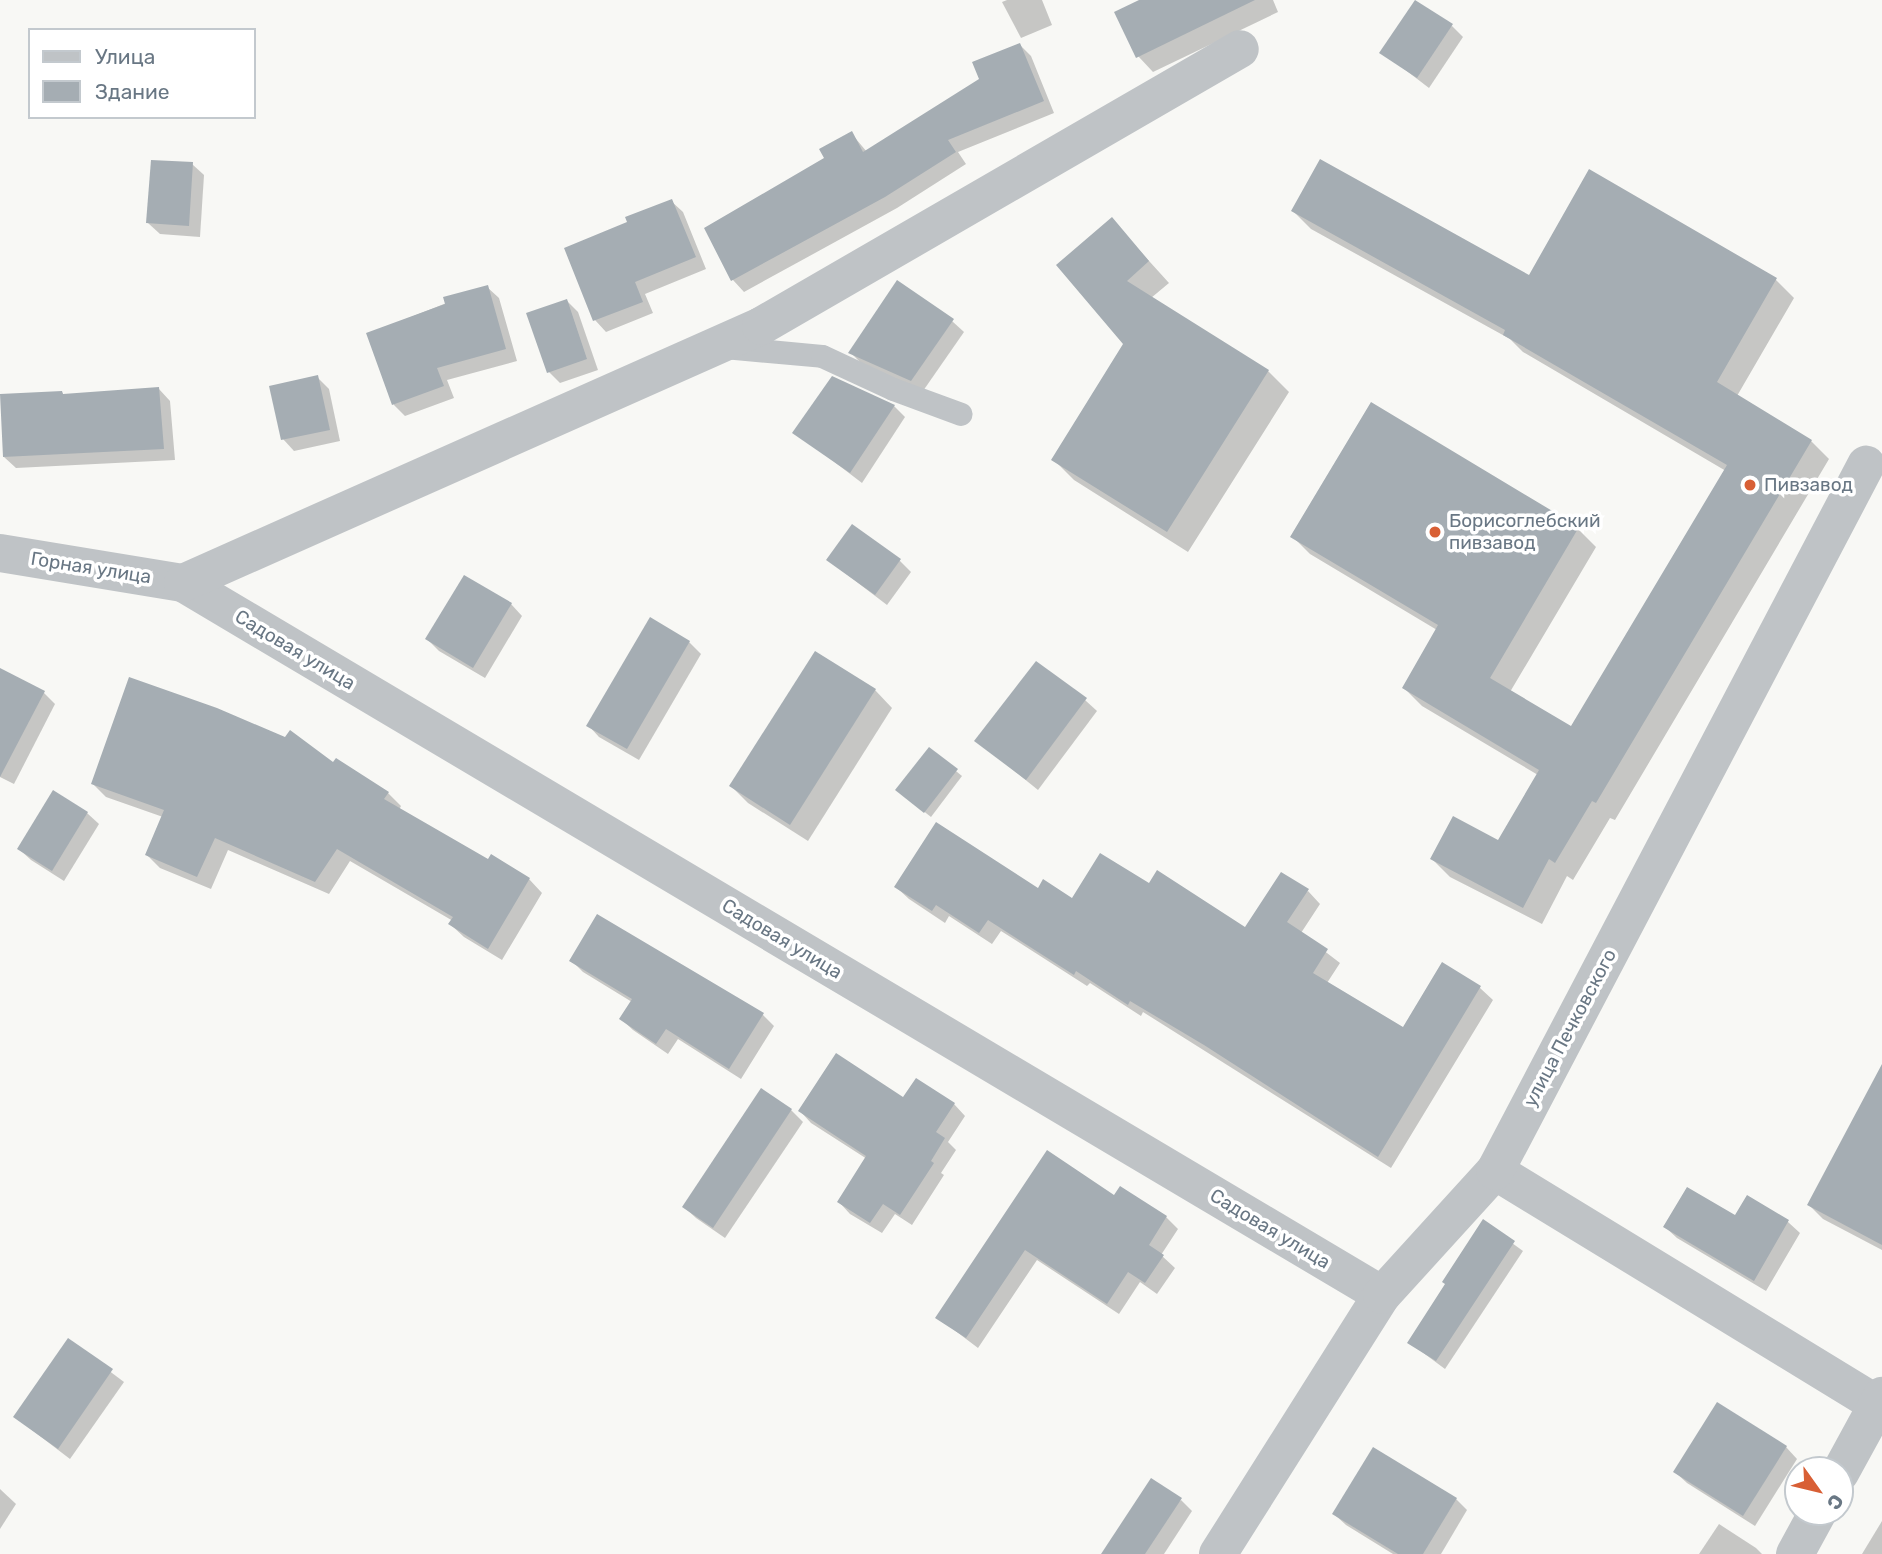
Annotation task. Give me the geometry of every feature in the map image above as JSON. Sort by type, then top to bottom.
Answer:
[{"type":"street","points":[[183,583],[761,326],[1240,50]]},
{"type":"street","name":"улица Печковского","points":[[1218,1554],[1382,1295],[1495,1171],[1866,465]]},
{"type":"street","name":"Горная улица","points":[[0,553],[183,583]]},
{"type":"street","name":"Садовая улица","points":[[183,583],[1382,1295]]},
{"type":"street","points":[[1495,1171],[1880,1400],[1849,1456]]},
{"type":"street","points":[[1795,1554],[1810,1526]]},
{"type":"lane","points":[[715,346],[822,356],[893,389],[961,414]]},
{"type":"building","points":[[1139,0],[1255,0],[1136,58],[1114,12]]},
{"type":"building","points":[[1415,0],[1453,24],[1417,78],[1379,53]]},
{"type":"building","points":[[1020,43],[1044,101],[948,140],[956,152],[885,197],[731,281],[704,228],[824,158],[819,149],[852,131],[863,152],[979,79],[972,62]]},
{"type":"building","points":[[1320,159],[1529,275],[1589,169],[1777,278],[1717,382],[1812,440],[1596,803],[1592,801],[1555,863],[1549,859],[1523,908],[1430,859],[1453,816],[1498,840],[1539,770],[1402,688],[1438,625],[1290,537],[1371,402],[1579,527],[1490,678],[1571,726],[1727,465],[1503,335],[1505,330],[1291,211]]},
{"type":"building","points":[[151,160],[193,162],[189,226],[146,223]]},
{"type":"building","points":[[672,199],[696,257],[635,282],[643,302],[593,321],[564,248],[627,222],[625,217]]},
{"type":"building","points":[[1112,217],[1149,261],[1127,281],[1269,370],[1167,532],[1051,460],[1123,344],[1056,265]]},
{"type":"building","points":[[897,280],[954,319],[911,381],[848,353]]},
{"type":"building","points":[[488,285],[506,349],[437,368],[444,386],[392,405],[366,333],[445,304],[443,297]]},
{"type":"building","points":[[567,299],[587,359],[547,373],[526,313]]},
{"type":"building","points":[[318,375],[330,430],[281,440],[269,386]]},
{"type":"building","points":[[832,376],[895,405],[850,473],[792,433]]},
{"type":"building","points":[[159,387],[164,449],[3,457],[0,394],[62,391],[63,394]]},
{"type":"building","points":[[852,524],[901,559],[875,595],[826,560]]},
{"type":"building","points":[[464,575],[512,603],[473,668],[425,639]]},
{"type":"building","points":[[650,617],[690,641],[627,749],[586,726]]},
{"type":"building","points":[[815,651],[876,689],[790,825],[729,786]]},
{"type":"building","points":[[1036,661],[1087,698],[1026,780],[974,741]]},
{"type":"building","points":[[0,668],[45,691],[0,777]]},
{"type":"building","points":[[129,677],[217,708],[285,737],[290,730],[333,762],[336,758],[389,792],[384,799],[488,859],[491,854],[530,878],[488,949],[448,924],[453,917],[337,849],[315,882],[215,838],[197,877],[145,855],[164,810],[91,784]]},
{"type":"building","points":[[929,747],[958,769],[924,813],[895,790]]},
{"type":"building","points":[[53,790],[88,812],[52,871],[17,849]]},
{"type":"building","points":[[936,822],[1038,888],[1043,879],[1072,898],[1100,853],[1149,883],[1157,870],[1245,927],[1281,872],[1309,889],[1287,922],[1328,949],[1313,973],[1403,1027],[1442,962],[1481,986],[1378,1157],[1204,1045],[1130,1001],[1128,1005],[1076,971],[1074,975],[988,920],[979,933],[936,905],[932,911],[894,887]]},
{"type":"building","points":[[597,914],[764,1013],[729,1069],[666,1029],[656,1044],[619,1019],[632,999],[569,961]]},
{"type":"building","points":[[836,1053],[903,1097],[916,1078],[955,1103],[936,1132],[945,1138],[931,1161],[934,1163],[900,1215],[883,1204],[870,1223],[837,1202],[866,1156],[798,1111]]},
{"type":"building","points":[[1882,1064],[1882,1245],[1807,1205]]},
{"type":"building","points":[[761,1088],[792,1109],[713,1228],[682,1207]]},
{"type":"building","points":[[1047,1150],[1114,1195],[1120,1186],[1167,1216],[1149,1245],[1164,1255],[1145,1283],[1128,1272],[1107,1304],[1025,1250],[966,1338],[935,1318]]},
{"type":"building","points":[[1687,1187],[1735,1215],[1747,1195],[1789,1220],[1754,1281],[1663,1227]]},
{"type":"building","points":[[1483,1219],[1515,1241],[1436,1361],[1407,1343]]},
{"type":"building","points":[[68,1338],[113,1369],[58,1449],[13,1417]]},
{"type":"building","points":[[1717,1402],[1787,1446],[1743,1516],[1673,1472]]},
{"type":"building","points":[[1373,1447],[1457,1498],[1423,1554],[1398,1554],[1332,1514]]},
{"type":"building","points":[[1151,1478],[1182,1498],[1145,1554],[1101,1554]]},
{"type":"place","name":"Пивзавод","points":[[1750,485]]},
{"type":"place","name":"Борисоглебский пивзавод","points":[[1435,532]]}]
